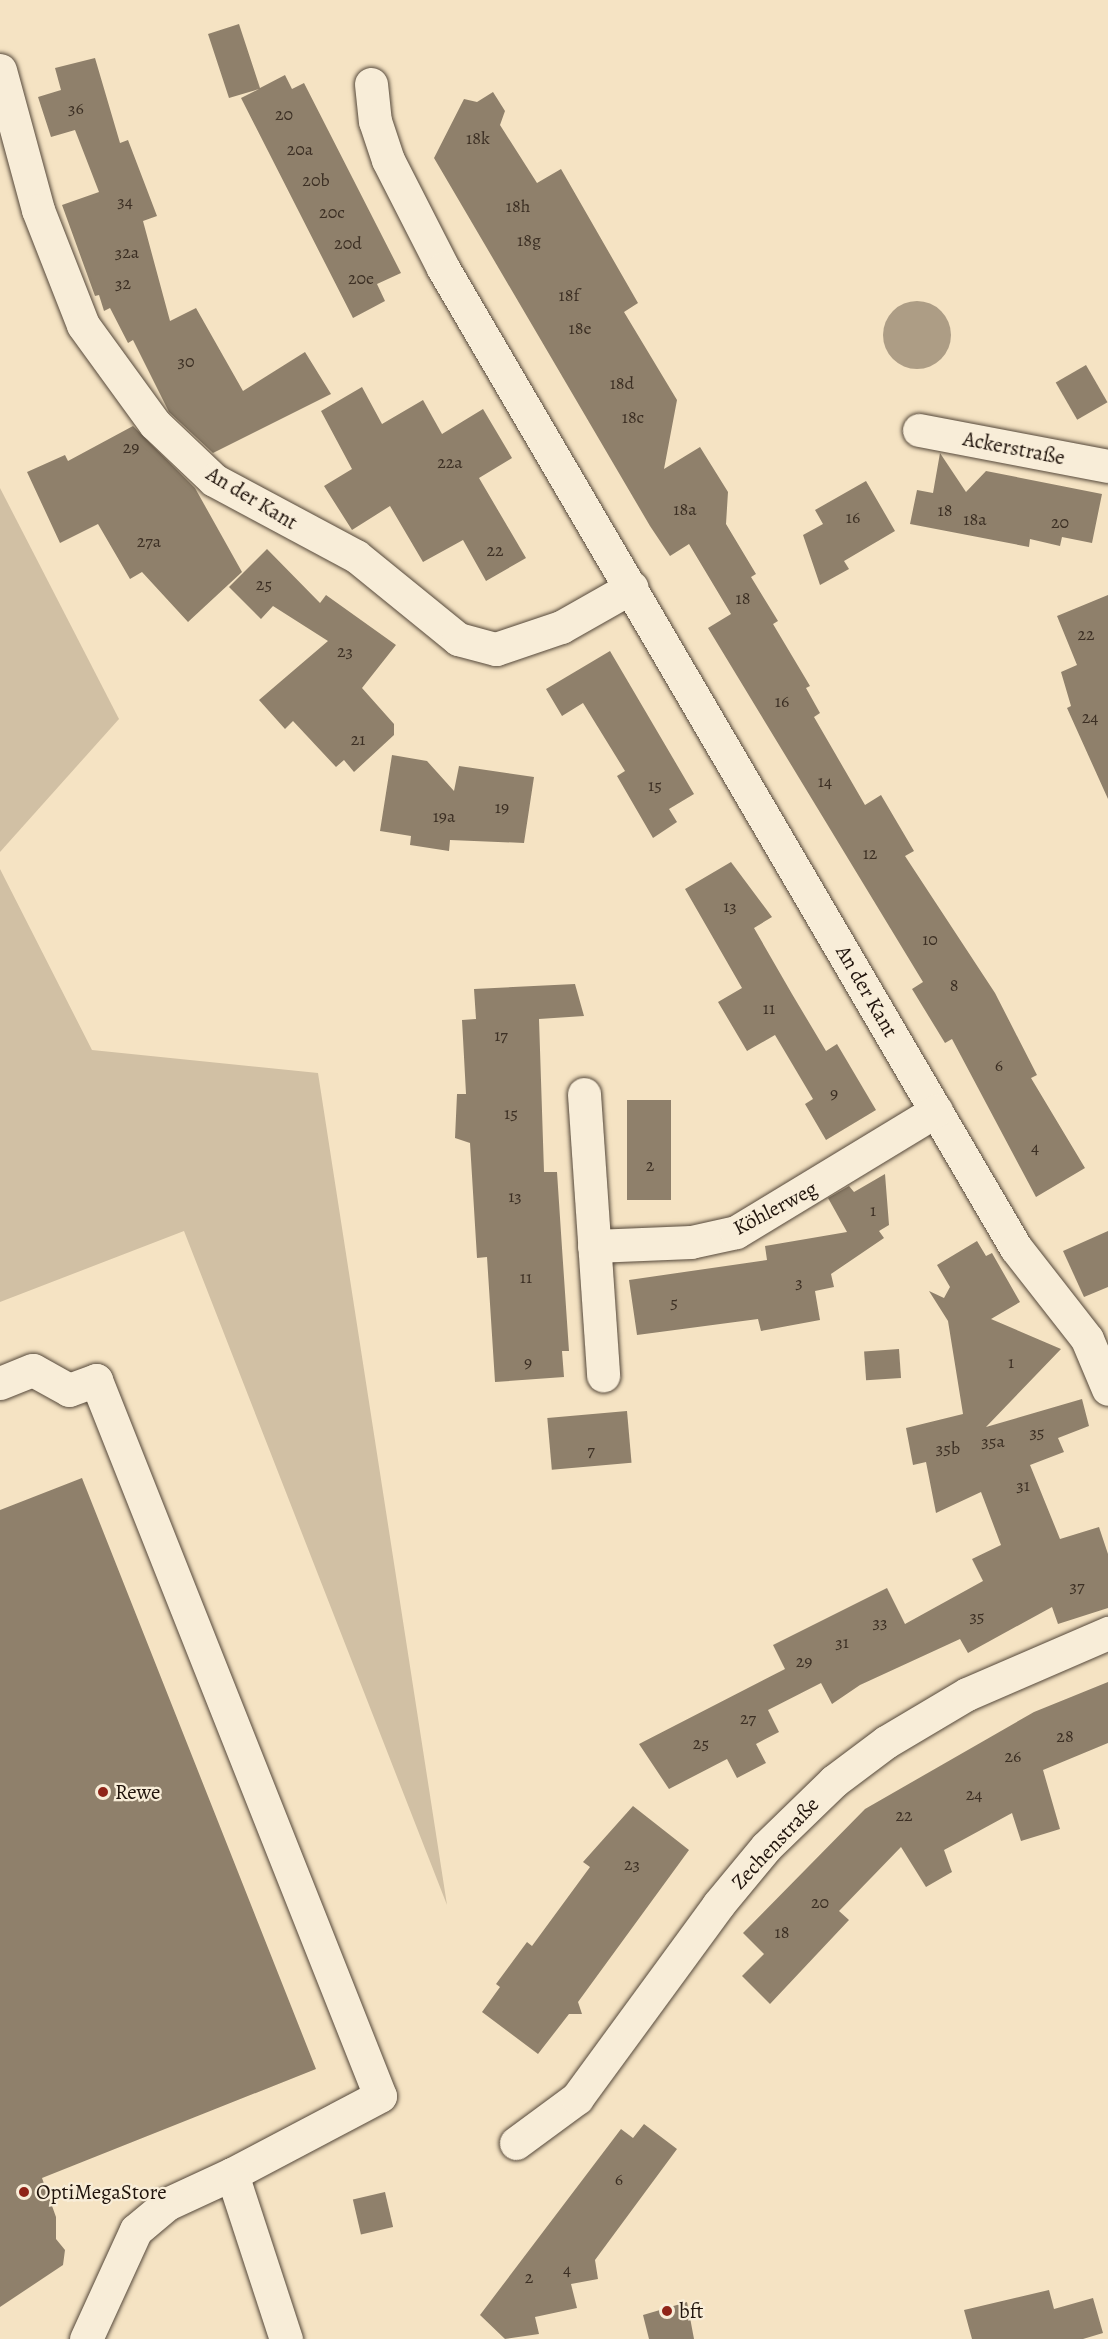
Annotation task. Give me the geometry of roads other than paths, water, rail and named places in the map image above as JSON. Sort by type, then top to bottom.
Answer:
[{"type":"street","name":"An der Kant","points":[[0,70],[38,210],[83,325],[155,424],[214,480],[356,556],[458,639],[496,649],[561,627],[632,587]]},
{"type":"street","name":"An der Kant","points":[[371,84],[375,121],[387,160],[443,268],[632,587],[1016,1248],[1088,1339],[1108,1389]]},
{"type":"street","name":"Ackerstraße","points":[[919,430],[1108,466]]},
{"type":"street","points":[[584,1094],[603,1375]]},
{"type":"street","name":"Köhlerweg","points":[[594,1246],[691,1242],[736,1232],[936,1112]]},
{"type":"street","points":[[0,1383],[33,1370],[69,1390],[96,1380],[380,2096],[232,2174],[167,2204],[136,2230],[86,2339]]},
{"type":"street","name":"Zechenstraße","points":[[516,2143],[577,2098],[718,1905],[766,1847],[834,1780],[886,1742],[967,1694],[1108,1633]]},
{"type":"street","points":[[232,2174],[286,2339]]},
{"type":"place","name":"Rewe","points":[[103,1792]]},
{"type":"place","name":"OptiMegaStore","points":[[24,2192]]},
{"type":"place","name":"bft","points":[[667,2311]]}]
